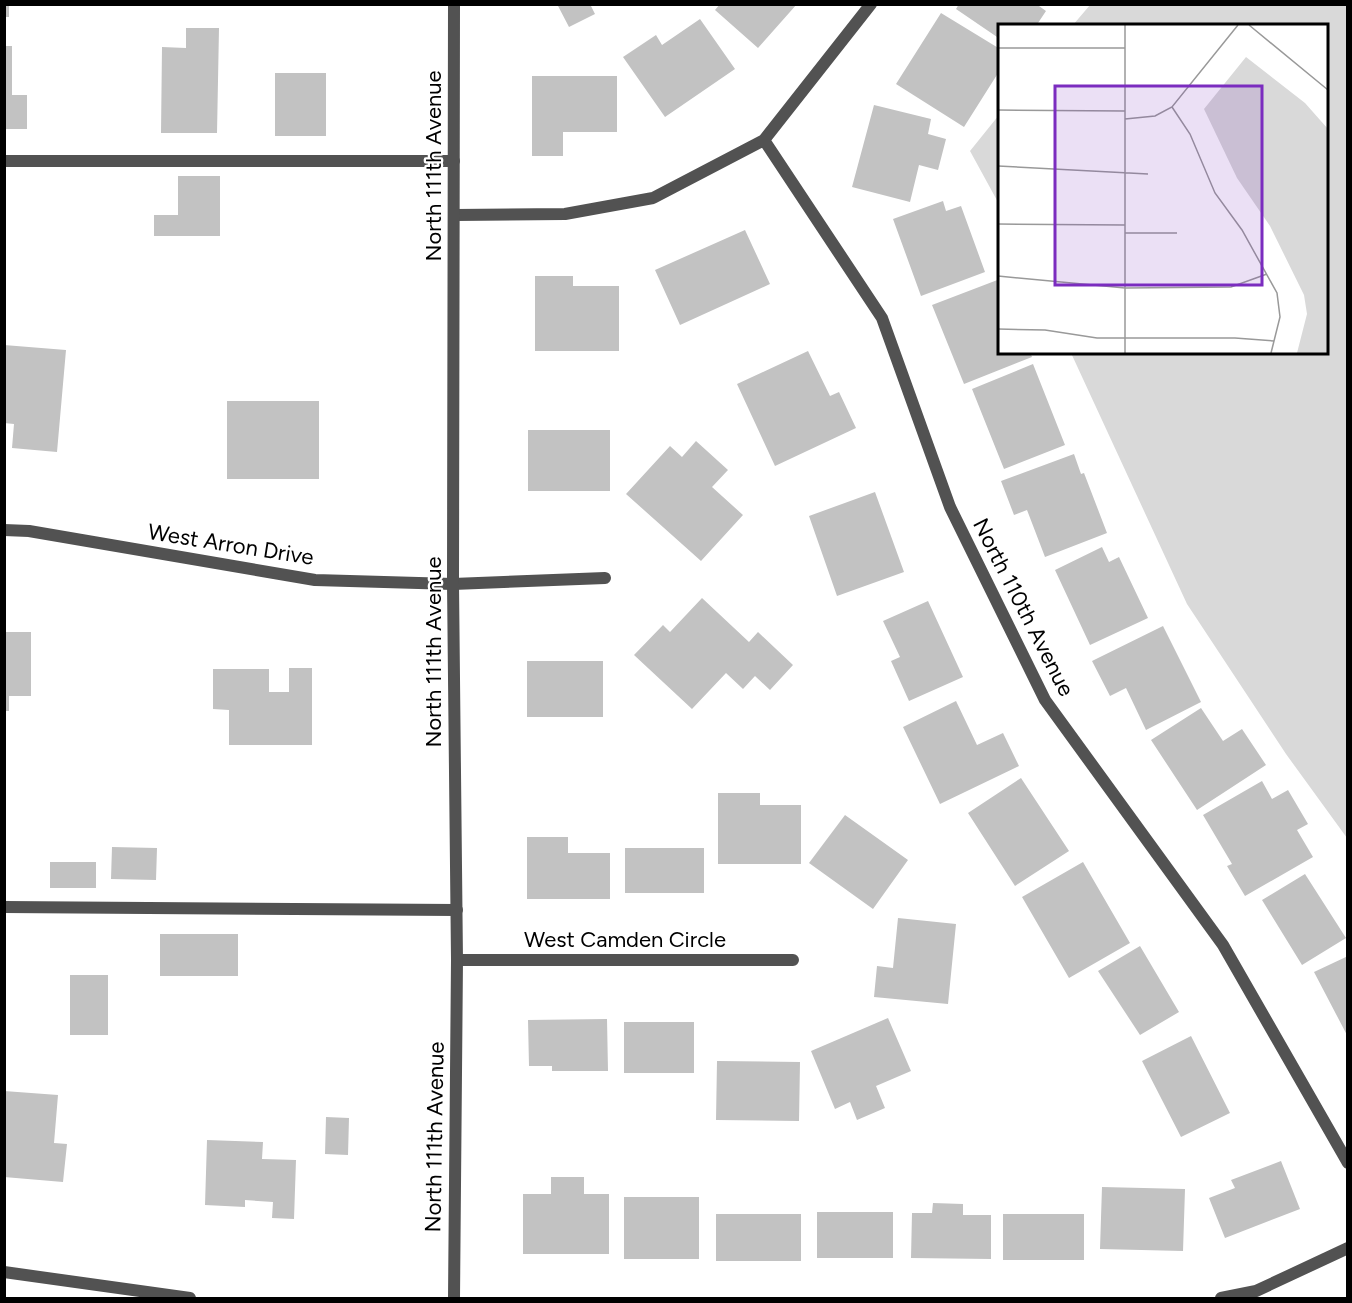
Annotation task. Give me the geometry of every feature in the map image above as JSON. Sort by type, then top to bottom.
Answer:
[{"type":"street","name":"North 111th Avenue","points":[[454,4],[453,584],[457,910],[454,1299]]},
{"type":"street","points":[[455,215],[565,214],[654,198],[764,140],[871,4]]},
{"type":"street","name":"North 110th Avenue","points":[[764,140],[882,318],[950,507],[1045,700],[1223,945],[1347,1163]]},
{"type":"street","points":[[4,161],[454,161]]},
{"type":"street","name":"West Arron Drive","points":[[4,530],[29,531],[315,580],[453,584],[605,578]]},
{"type":"street","points":[[4,907],[457,910]]},
{"type":"street","name":"West Camden Circle","points":[[457,960],[793,960]]},
{"type":"street","points":[[1221,1299],[1256,1291],[1347,1248]]},
{"type":"street","points":[[4,1272],[190,1299]]},
{"type":"shaded area","points":[[1090,5],[1347,5],[1347,838],[1286,754],[1187,604],[1071,354],[1328,354],[1328,24],[1074,24]]},
{"type":"shaded area","points":[[998,116],[998,202],[970,151]]},
{"type":"building","points":[[4,4],[9,4],[9,17],[4,17]]},
{"type":"building","points":[[557,4],[590,4],[595,14],[569,27]]},
{"type":"building","points":[[720,4],[797,4],[758,48],[715,10]]},
{"type":"building","points":[[959,4],[1040,4],[1039,6],[1046,11],[1037,24],[998,24],[998,38],[956,9]]},
{"type":"building","points":[[941,13],[998,48],[998,73],[964,127],[896,84]]},
{"type":"building","points":[[700,19],[735,69],[665,117],[623,57],[656,35],[662,45]]},
{"type":"building","points":[[186,28],[219,28],[217,133],[161,133],[162,47],[186,48]]},
{"type":"building","points":[[4,46],[12,46],[12,95],[27,95],[27,129],[4,129]]},
{"type":"building","points":[[275,73],[326,73],[326,136],[275,136]]},
{"type":"building","points":[[532,76],[617,76],[617,132],[563,132],[563,156],[532,156]]},
{"type":"building","points":[[874,105],[931,119],[928,134],[946,139],[938,170],[919,165],[910,202],[852,187]]},
{"type":"building","points":[[178,176],[220,176],[220,236],[154,236],[154,215],[178,215]]},
{"type":"building","points":[[943,201],[946,211],[961,206],[985,272],[921,296],[893,219]]},
{"type":"building","points":[[745,230],[770,284],[680,325],[655,270]]},
{"type":"building","points":[[535,276],[573,276],[573,286],[619,286],[619,351],[535,351]]},
{"type":"building","points":[[998,280],[998,354],[1031,354],[1032,357],[964,384],[932,305]]},
{"type":"building","points":[[4,345],[66,350],[57,452],[12,448],[14,424],[4,423]]},
{"type":"building","points":[[808,351],[830,396],[839,392],[856,428],[775,466],[737,384]]},
{"type":"building","points":[[1033,364],[1065,445],[1004,469],[972,389]]},
{"type":"building","points":[[227,401],[319,401],[319,479],[227,479]]},
{"type":"building","points":[[528,430],[610,430],[610,491],[528,491]]},
{"type":"building","points":[[696,441],[728,470],[712,487],[743,515],[701,561],[626,494],[670,446],[682,457]]},
{"type":"building","points":[[1074,454],[1081,474],[1084,473],[1107,533],[1045,557],[1027,510],[1014,515],[1001,481]]},
{"type":"building","points":[[875,492],[904,572],[837,596],[809,516]]},
{"type":"building","points":[[1102,547],[1109,562],[1119,557],[1148,618],[1090,645],[1055,570]]},
{"type":"building","points":[[702,598],[749,642],[758,632],[793,665],[770,690],[755,676],[743,689],[726,673],[692,709],[634,655],[663,625],[670,632]]},
{"type":"building","points":[[928,601],[963,677],[909,701],[891,661],[900,657],[883,621]]},
{"type":"building","points":[[1163,626],[1201,702],[1146,730],[1126,688],[1110,696],[1092,661]]},
{"type":"building","points":[[4,632],[31,632],[31,696],[9,696],[9,711],[4,711]]},
{"type":"building","points":[[527,661],[603,661],[603,717],[527,717]]},
{"type":"building","points":[[289,668],[312,668],[312,745],[229,745],[229,710],[213,709],[213,669],[269,669],[269,692],[289,692]]},
{"type":"building","points":[[956,701],[977,745],[1003,733],[1019,766],[940,804],[903,727]]},
{"type":"building","points":[[1201,708],[1223,741],[1242,729],[1266,765],[1197,810],[1151,740]]},
{"type":"building","points":[[1021,778],[1069,851],[1015,886],[968,813]]},
{"type":"building","points":[[1262,781],[1272,799],[1288,790],[1308,824],[1297,830],[1313,857],[1245,896],[1227,866],[1232,864],[1203,815]]},
{"type":"building","points":[[718,793],[760,793],[760,805],[801,805],[801,864],[718,864]]},
{"type":"building","points":[[845,815],[908,860],[873,909],[809,863]]},
{"type":"building","points":[[527,837],[568,837],[568,853],[610,853],[610,899],[527,899]]},
{"type":"building","points":[[112,847],[157,848],[156,880],[111,879]]},
{"type":"building","points":[[625,848],[704,848],[704,893],[625,893]]},
{"type":"building","points":[[50,862],[96,862],[96,888],[50,888]]},
{"type":"building","points":[[1083,862],[1130,943],[1069,978],[1022,897]]},
{"type":"building","points":[[1305,874],[1346,938],[1302,965],[1262,900]]},
{"type":"building","points":[[898,918],[956,924],[948,1004],[874,997],[877,966],[893,968]]},
{"type":"building","points":[[160,934],[238,934],[238,976],[160,976]]},
{"type":"building","points":[[1140,946],[1179,1012],[1140,1035],[1098,971]]},
{"type":"building","points":[[1348,956],[1348,1037],[1314,972]]},
{"type":"building","points":[[70,975],[108,975],[108,1035],[70,1035]]},
{"type":"building","points":[[888,1018],[911,1071],[876,1086],[885,1108],[857,1120],[850,1102],[835,1109],[811,1051]]},
{"type":"building","points":[[607,1019],[608,1071],[552,1071],[552,1066],[529,1066],[528,1020]]},
{"type":"building","points":[[624,1022],[694,1022],[694,1073],[624,1073]]},
{"type":"building","points":[[1191,1036],[1230,1113],[1181,1137],[1142,1061]]},
{"type":"building","points":[[717,1061],[800,1062],[799,1121],[716,1120]]},
{"type":"building","points":[[4,1091],[58,1095],[54,1143],[67,1144],[63,1182],[4,1177]]},
{"type":"building","points":[[326,1117],[349,1118],[348,1155],[325,1154]]},
{"type":"building","points":[[207,1140],[263,1142],[262,1159],[296,1160],[294,1219],[272,1218],[273,1202],[245,1200],[245,1207],[205,1205]]},
{"type":"building","points":[[1281,1161],[1300,1209],[1225,1238],[1209,1198],[1235,1188],[1231,1180]]},
{"type":"building","points":[[551,1177],[584,1177],[584,1194],[609,1194],[609,1254],[523,1254],[523,1194],[551,1194]]},
{"type":"building","points":[[1102,1187],[1185,1189],[1183,1251],[1100,1249]]},
{"type":"building","points":[[624,1197],[699,1197],[699,1259],[624,1259]]},
{"type":"building","points":[[933,1203],[963,1204],[963,1215],[991,1215],[991,1259],[911,1258],[912,1213],[932,1213]]},
{"type":"building","points":[[817,1212],[893,1212],[893,1258],[817,1258]]},
{"type":"building","points":[[716,1214],[801,1214],[801,1261],[716,1261]]},
{"type":"building","points":[[1003,1214],[1084,1214],[1084,1260],[1003,1260]]}]
